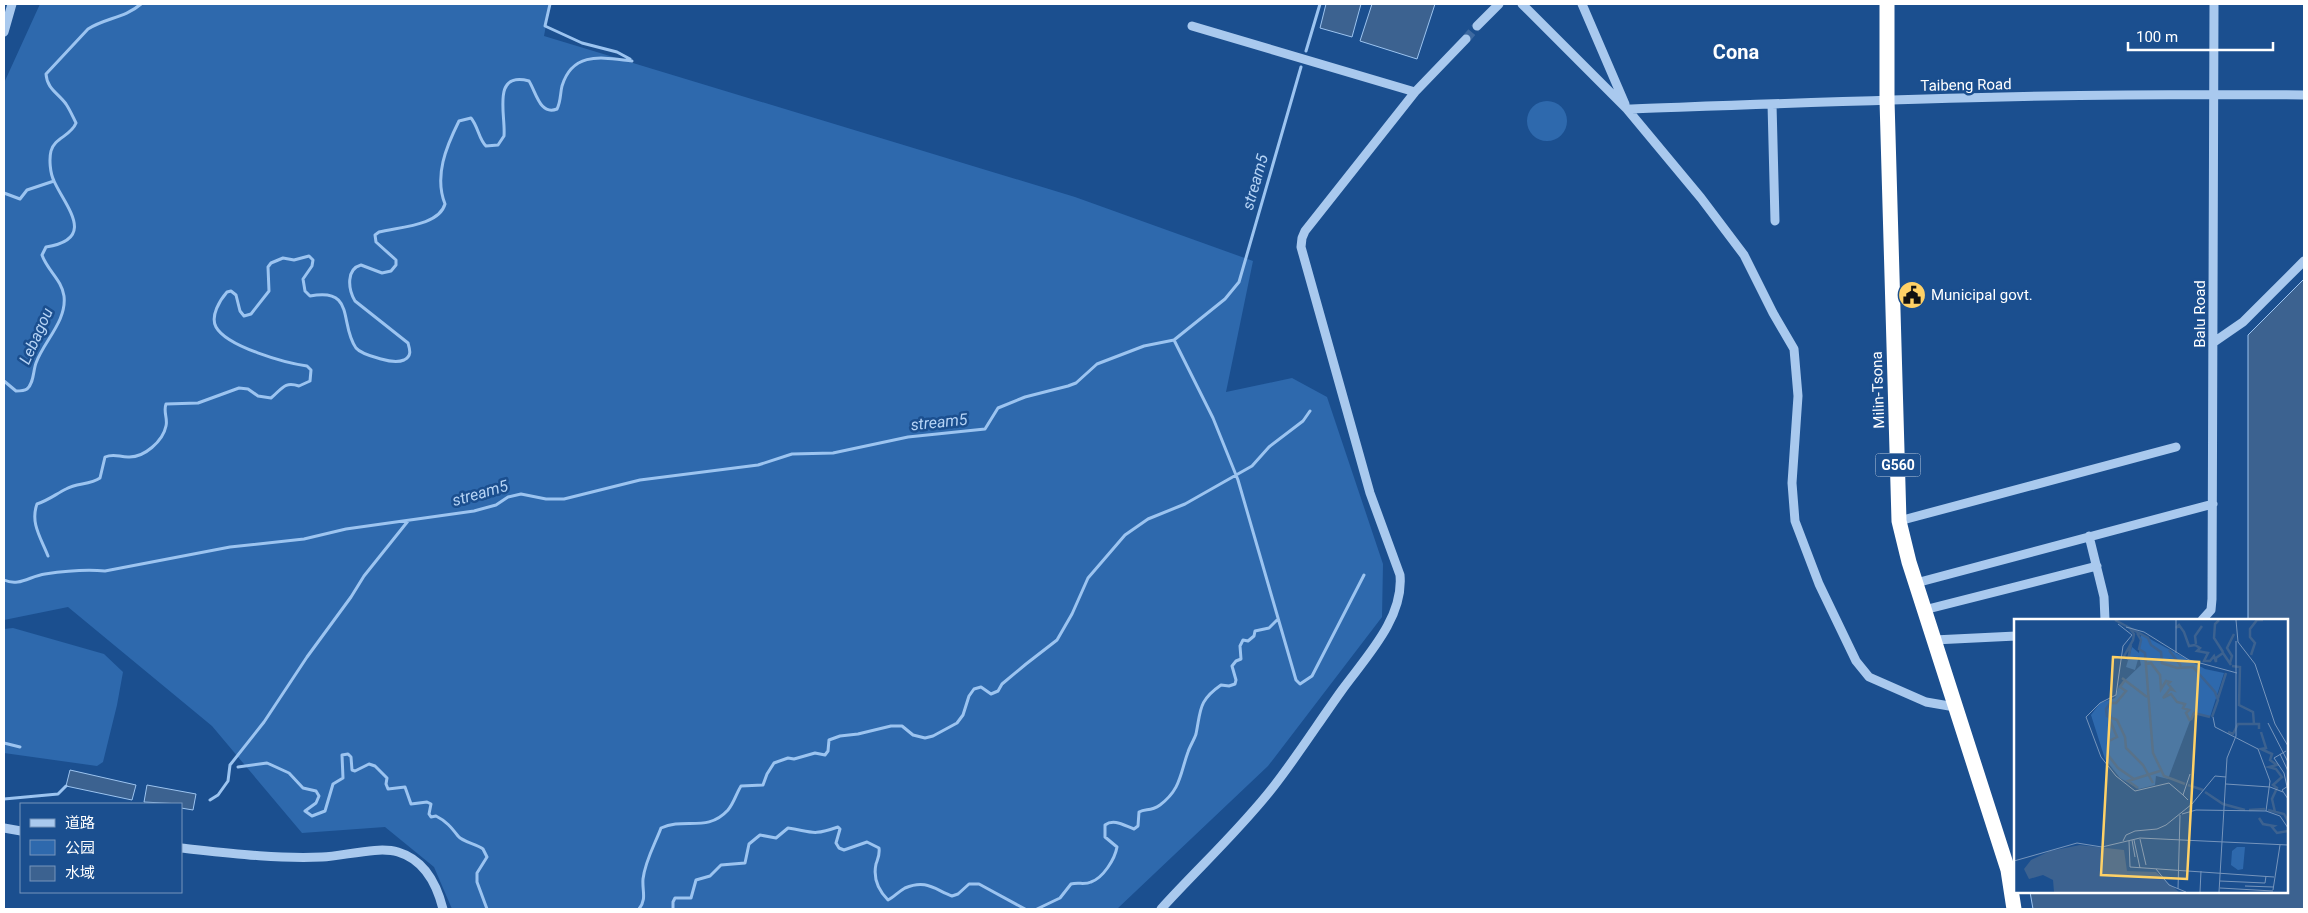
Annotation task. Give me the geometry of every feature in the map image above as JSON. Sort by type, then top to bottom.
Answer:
[{"type":"highway","name":"Milin-Tsona","points":[[1887,4],[1899,521],[1924,610],[2008,870],[2014,909]]},
{"type":"street","points":[[4,32],[12,4]]},
{"type":"street","points":[[1477,26],[1499,4]]},
{"type":"street","points":[[1522,4],[1628,109],[1701,198],[1744,255],[1773,313],[1794,349],[1798,396],[1792,483],[1795,521],[1819,584],[1856,661],[1869,678],[1926,702],[1955,707]]},
{"type":"street","points":[[1582,4],[1628,109]]},
{"type":"street","name":"Balu Road","points":[[2203,619],[2211,610],[2214,342],[2214,4]]},
{"type":"street","points":[[1192,26],[1415,92]]},
{"type":"street","points":[[1161,909],[1274,786],[1385,629],[1399,602],[1402,588],[1400,575],[1370,493],[1301,247],[1302,238],[1305,231],[1415,92],[1466,39]]},
{"type":"street","name":"Taibeng Road","points":[[1628,109],[1888,100],[2213,94],[2304,95]]},
{"type":"street","points":[[1772,104],[1775,221]]},
{"type":"street","points":[[2214,342],[2244,322],[2304,261]]},
{"type":"street","points":[[1899,521],[2176,447]]},
{"type":"street","points":[[1916,583],[2212,504]]},
{"type":"street","points":[[2090,536],[2104,597],[2105,619]]},
{"type":"street","points":[[1924,610],[2097,566]]},
{"type":"street","points":[[1934,640],[2014,636]]},
{"type":"street","points":[[4,828],[20,831]]},
{"type":"street","points":[[182,848],[292,857],[398,852],[422,866],[431,876],[443,909]]},
{"type":"green space","points":[[40,4],[550,4],[544,36],[1075,197],[1253,261],[1226,392],[1292,378],[1327,397],[1383,564],[1382,617],[1268,766],[1117,909],[452,909],[434,867],[385,827],[302,833],[212,726],[68,607],[4,620],[4,83]]},
{"type":"green space","points":[[1547,101],[1561,107],[1567,121],[1561,135],[1547,141],[1533,135],[1527,121],[1533,107]]},
{"type":"green space","points":[[13,628],[104,654],[123,672],[103,762],[97,766],[4,753],[4,629]]},
{"type":"water","points":[[1326,4],[1361,4],[1352,37],[1320,28]]},
{"type":"water","points":[[1372,4],[1435,4],[1417,59],[1360,41]]},
{"type":"water","points":[[2304,279],[2304,909],[2033,909],[2030,893],[2288,893],[2288,619],[2248,619],[2248,335]]},
{"type":"water","points":[[70,770],[136,785],[132,800],[66,786]]},
{"type":"water","points":[[147,785],[196,794],[193,810],[182,808],[182,803],[144,802]]},
{"type":"waterway","name":"Lebagou","points":[[4,381],[16,391],[27,389],[32,380],[36,363],[59,322],[64,305],[63,290],[42,255],[46,247],[62,243],[71,237],[74,229],[74,220],[53,178],[50,158],[55,143],[70,131],[76,123],[66,104],[48,83],[46,74],[88,29],[135,9],[141,4]]},
{"type":"waterway","points":[[550,4],[545,26],[582,43],[617,52],[630,59]]},
{"type":"waterway","name":"stream5","points":[[1306,51],[1320,4]]},
{"type":"waterway","points":[[48,556],[36,524],[35,511],[37,504],[70,487],[92,482],[100,478],[105,457],[114,455],[134,457],[152,448],[164,432],[166,404],[198,403],[239,388],[248,389],[258,396],[271,398],[286,385],[299,386],[310,381],[311,370],[307,366],[258,353],[232,341],[222,334],[216,327],[214,318],[219,304],[227,292],[231,291],[236,295],[240,311],[244,316],[251,314],[269,291],[268,267],[271,263],[283,258],[294,260],[309,256],[313,260],[312,266],[303,279],[305,291],[310,296],[324,295],[334,297],[340,302],[344,310],[351,339],[356,348],[364,354],[384,360],[395,362],[404,360],[409,355],[408,343],[355,301],[350,285],[351,275],[356,267],[361,265],[382,273],[391,271],[396,265],[396,260],[376,242],[375,235],[379,232],[407,227],[426,221],[435,217],[441,211],[445,204],[442,193],[441,172],[446,151],[459,121],[471,118],[486,146],[498,145],[504,136],[503,97],[509,82],[517,80],[529,81],[539,102],[546,109],[557,109],[562,86],[567,74],[574,66],[582,61],[600,58],[632,61]]},
{"type":"waterway","name":"stream5","points":[[4,580],[15,582],[40,575],[82,570],[105,571],[230,547],[304,539],[346,529],[474,511],[496,505],[508,497],[521,494],[546,499],[564,499],[640,480],[758,465],[792,454],[833,453],[908,437],[985,429],[998,408],[1025,397],[1076,383],[1097,364],[1144,346],[1174,340],[1225,299],[1239,282],[1301,67]]},
{"type":"waterway","points":[[4,193],[20,199],[27,190],[54,181]]},
{"type":"waterway","points":[[1174,340],[1213,418],[1238,480],[1296,680],[1300,684],[1312,676],[1364,575]]},
{"type":"waterway","points":[[639,909],[644,898],[643,879],[646,866],[661,828],[670,825],[704,823],[720,817],[728,810],[741,786],[763,785],[774,763],[788,758],[794,759],[815,753],[825,755],[828,751],[829,740],[840,736],[858,734],[891,726],[902,726],[913,735],[925,738],[933,736],[957,723],[963,715],[969,696],[974,689],[981,687],[991,694],[998,691],[1002,684],[1057,640],[1072,614],[1088,578],[1125,535],[1148,519],[1185,504],[1252,466],[1269,447],[1303,421],[1310,411]]},
{"type":"waterway","points":[[210,800],[218,795],[228,781],[230,765],[264,722],[364,576],[408,521]]},
{"type":"waterway","points":[[1037,909],[1060,898],[1071,884],[1089,883],[1100,877],[1111,862],[1117,847],[1105,837],[1105,825],[1116,822],[1134,829],[1138,826],[1139,812],[1157,807],[1172,793],[1179,781],[1196,734],[1204,701],[1221,685],[1229,686],[1235,684],[1236,680],[1232,666],[1241,659],[1240,646],[1243,640],[1248,641],[1254,636],[1255,631],[1269,628],[1277,620]]},
{"type":"waterway","points":[[4,743],[20,747]]},
{"type":"waterway","points":[[238,767],[267,763],[289,773],[303,788],[316,791],[319,796],[316,803],[305,811],[312,816],[325,811],[333,784],[343,778],[342,755],[348,754],[351,757],[352,770],[355,771],[369,764],[375,766],[387,778],[386,784],[388,789],[405,787],[411,804],[427,802],[431,804],[429,814],[431,817],[436,816],[440,818],[460,838],[483,849],[487,857],[477,873],[477,882],[487,909]]},
{"type":"waterway","points":[[4,799],[58,794],[66,786]]},
{"type":"waterway","points":[[673,909],[675,898],[691,898],[696,880],[710,876],[721,865],[745,863],[749,844],[760,835],[776,838],[788,828],[808,832],[823,832],[838,827],[840,829],[836,843],[839,848],[844,850],[867,842],[879,848],[875,869],[876,879],[881,892],[888,900],[912,885],[930,886],[952,896],[958,894],[969,884],[979,884],[1025,909]]},
{"type":"tunnel","points":[[1466,39],[1477,26]]},
{"type":"place","name":"Municipal govt.","points":[[1912,295]]},
{"type":"district","name":"Cona","points":[[1736,52]]}]
